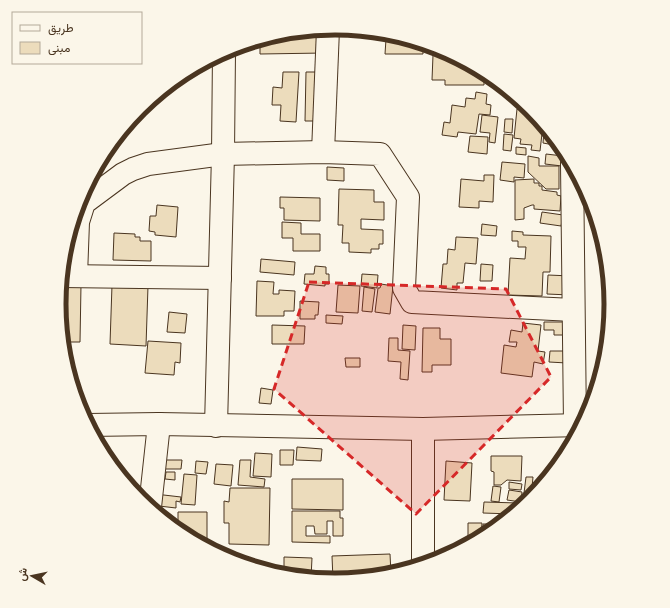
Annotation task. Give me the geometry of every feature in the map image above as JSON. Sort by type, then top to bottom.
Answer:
[{"type":"street","points":[[323,152],[328,35]]},
{"type":"street","points":[[216,426],[224,59]]},
{"type":"street","points":[[86,202],[123,174],[148,164],[223,154],[323,152],[380,154],[408,198],[404,288],[412,302],[573,310]]},
{"type":"street","points":[[572,178],[573,310],[578,419]]},
{"type":"street","points":[[77,227],[69,276],[220,278]]},
{"type":"street","points":[[151,499],[159,424]]},
{"type":"street","points":[[95,425],[159,424],[423,428],[575,425]]},
{"type":"street","points":[[423,428],[423,558]]},
{"type":"highlighted area","points":[[309,282],[506,289],[551,377],[416,514],[274,389]]},
{"type":"building","points":[[323,36],[324,53],[260,54],[260,46],[265,44],[300,37]]},
{"type":"building","points":[[386,40],[423,50],[423,54],[385,54]]},
{"type":"building","points":[[433,55],[438,55],[470,71],[484,80],[484,85],[445,85],[445,80],[432,80]]},
{"type":"building","points":[[283,72],[299,72],[296,122],[280,121],[281,105],[272,105],[273,87],[282,88]]},
{"type":"building","points":[[306,72],[320,72],[319,121],[305,121]]},
{"type":"building","points":[[476,92],[487,94],[486,104],[491,105],[490,115],[479,114],[476,134],[458,132],[457,137],[442,135],[444,122],[450,123],[452,105],[465,107],[466,98],[475,99]]},
{"type":"building","points":[[517,109],[520,110],[525,114],[542,133],[540,151],[531,150],[532,145],[520,144],[521,139],[514,138]]},
{"type":"building","points":[[482,115],[498,117],[495,143],[489,142],[490,133],[480,132]]},
{"type":"building","points":[[505,119],[513,119],[512,133],[504,132]]},
{"type":"building","points":[[504,134],[513,135],[511,151],[503,150]]},
{"type":"building","points":[[544,135],[551,145],[543,143]]},
{"type":"building","points":[[470,136],[488,137],[487,154],[468,152]]},
{"type":"building","points":[[516,147],[526,148],[526,155],[516,154]]},
{"type":"building","points":[[546,154],[559,156],[563,161],[562,166],[545,164]]},
{"type":"building","points":[[528,156],[539,158],[539,166],[559,166],[559,189],[546,189],[528,172]]},
{"type":"building","points":[[502,162],[525,164],[524,178],[514,177],[514,182],[500,180]]},
{"type":"building","points":[[327,167],[344,168],[344,181],[327,180]]},
{"type":"building","points":[[484,175],[494,175],[493,202],[479,201],[479,208],[459,207],[461,179],[484,181]]},
{"type":"building","points":[[534,179],[534,183],[539,183],[539,186],[542,186],[542,190],[557,192],[557,195],[561,196],[560,211],[534,209],[534,205],[532,205],[524,208],[524,219],[515,220],[515,180]]},
{"type":"building","points":[[339,189],[374,190],[374,202],[384,202],[384,220],[361,219],[361,229],[383,230],[383,244],[379,244],[379,249],[371,249],[371,253],[349,252],[349,243],[342,243],[343,225],[338,225]]},
{"type":"building","points":[[280,197],[320,198],[320,221],[284,220],[284,208],[280,208]]},
{"type":"building","points":[[157,205],[178,207],[176,237],[155,235],[155,232],[149,231],[150,216],[156,216]]},
{"type":"building","points":[[542,212],[563,215],[561,226],[540,223]]},
{"type":"building","points":[[282,222],[301,223],[301,234],[320,234],[320,251],[293,251],[293,238],[282,238]]},
{"type":"building","points":[[482,224],[497,226],[496,236],[481,235]]},
{"type":"building","points":[[512,231],[523,232],[523,235],[551,236],[550,272],[543,272],[542,296],[508,295],[510,258],[525,259],[526,247],[518,247],[518,241],[512,241]]},
{"type":"building","points":[[114,233],[135,234],[135,237],[140,237],[140,241],[151,241],[151,261],[113,260]]},
{"type":"building","points":[[456,237],[478,238],[476,264],[465,263],[463,283],[457,283],[457,290],[441,288],[443,264],[447,264],[448,249],[455,250]]},
{"type":"building","points":[[261,259],[295,262],[294,275],[260,272]]},
{"type":"building","points":[[481,264],[493,265],[492,281],[480,281]]},
{"type":"building","points":[[315,266],[326,267],[326,274],[329,274],[329,284],[325,284],[325,286],[304,284],[305,274],[314,274]]},
{"type":"building","points":[[362,274],[378,275],[377,288],[361,286]]},
{"type":"building","points":[[548,275],[571,276],[570,295],[547,294]]},
{"type":"building","points":[[257,281],[274,282],[273,294],[279,294],[279,290],[295,291],[294,311],[284,311],[284,316],[256,316]]},
{"type":"building","points":[[67,284],[81,285],[80,342],[69,342],[66,304]]},
{"type":"building","points":[[381,284],[393,286],[390,314],[375,312],[378,288],[380,288]]},
{"type":"building","points":[[112,285],[148,286],[146,346],[110,344]]},
{"type":"building","points":[[338,285],[360,286],[358,313],[336,312]]},
{"type":"building","points":[[364,287],[375,289],[372,312],[362,311]]},
{"type":"building","points":[[300,301],[319,302],[318,315],[315,315],[315,319],[300,319]]},
{"type":"building","points":[[169,312],[187,314],[185,333],[167,332]]},
{"type":"building","points":[[326,315],[343,316],[342,324],[326,323]]},
{"type":"building","points":[[544,322],[566,322],[566,335],[554,335],[554,330],[544,330]]},
{"type":"building","points":[[523,323],[541,325],[538,351],[545,352],[543,364],[534,362],[532,377],[501,373],[504,345],[516,347],[517,342],[509,342],[511,330],[522,332]]},
{"type":"building","points":[[272,325],[305,326],[304,344],[272,344]]},
{"type":"building","points":[[403,325],[416,326],[415,350],[402,349]]},
{"type":"building","points":[[423,328],[440,328],[440,339],[451,339],[451,365],[432,365],[432,372],[422,372]]},
{"type":"building","points":[[389,338],[398,338],[398,350],[410,351],[408,380],[400,379],[401,362],[388,361]]},
{"type":"building","points":[[148,341],[181,343],[180,363],[175,362],[174,375],[145,373]]},
{"type":"building","points":[[550,351],[568,351],[567,363],[549,362]]},
{"type":"building","points":[[345,358],[360,358],[360,367],[346,367]]},
{"type":"building","points":[[261,388],[273,390],[271,404],[259,403]]},
{"type":"building","points":[[297,447],[322,449],[321,461],[296,460]]},
{"type":"building","points":[[280,450],[294,450],[293,465],[280,465]]},
{"type":"building","points":[[255,453],[272,454],[271,477],[253,476]]},
{"type":"building","points":[[491,456],[522,456],[521,481],[507,480],[501,485],[494,485],[494,472],[491,471]]},
{"type":"building","points":[[163,460],[182,460],[181,469],[162,469]]},
{"type":"building","points":[[240,460],[251,460],[250,477],[265,479],[264,487],[238,485]]},
{"type":"building","points":[[196,461],[208,462],[206,474],[195,473]]},
{"type":"building","points":[[446,461],[472,463],[470,501],[444,500]]},
{"type":"building","points":[[216,464],[233,465],[231,486],[214,484]]},
{"type":"building","points":[[166,472],[175,472],[175,480],[165,479]]},
{"type":"building","points":[[184,474],[197,475],[195,505],[181,504]]},
{"type":"building","points":[[526,477],[533,477],[532,486],[524,495]]},
{"type":"building","points":[[292,479],[343,479],[343,510],[292,509]]},
{"type":"building","points":[[509,482],[522,484],[521,490],[509,489]]},
{"type":"building","points":[[493,486],[501,487],[499,502],[491,501]]},
{"type":"building","points":[[230,488],[270,488],[269,545],[229,544],[229,523],[224,523],[224,501],[229,502]]},
{"type":"building","points":[[509,490],[522,492],[521,497],[517,501],[507,500]]},
{"type":"building","points":[[155,494],[181,497],[180,502],[176,501],[176,508],[159,506]]},
{"type":"building","points":[[484,502],[515,503],[503,514],[483,513]]},
{"type":"building","points":[[292,511],[340,511],[340,518],[343,518],[343,536],[333,536],[333,521],[327,521],[327,534],[315,534],[314,526],[306,526],[306,536],[330,536],[330,543],[292,542]]},
{"type":"building","points":[[178,512],[207,512],[207,540],[200,537],[178,522]]},
{"type":"building","points":[[468,523],[482,523],[482,529],[468,536]]},
{"type":"building","points":[[483,524],[489,524],[484,528]]},
{"type":"building","points":[[390,554],[391,567],[370,571],[333,573],[332,556]]},
{"type":"building","points":[[284,557],[312,558],[311,572],[284,568]]}]
